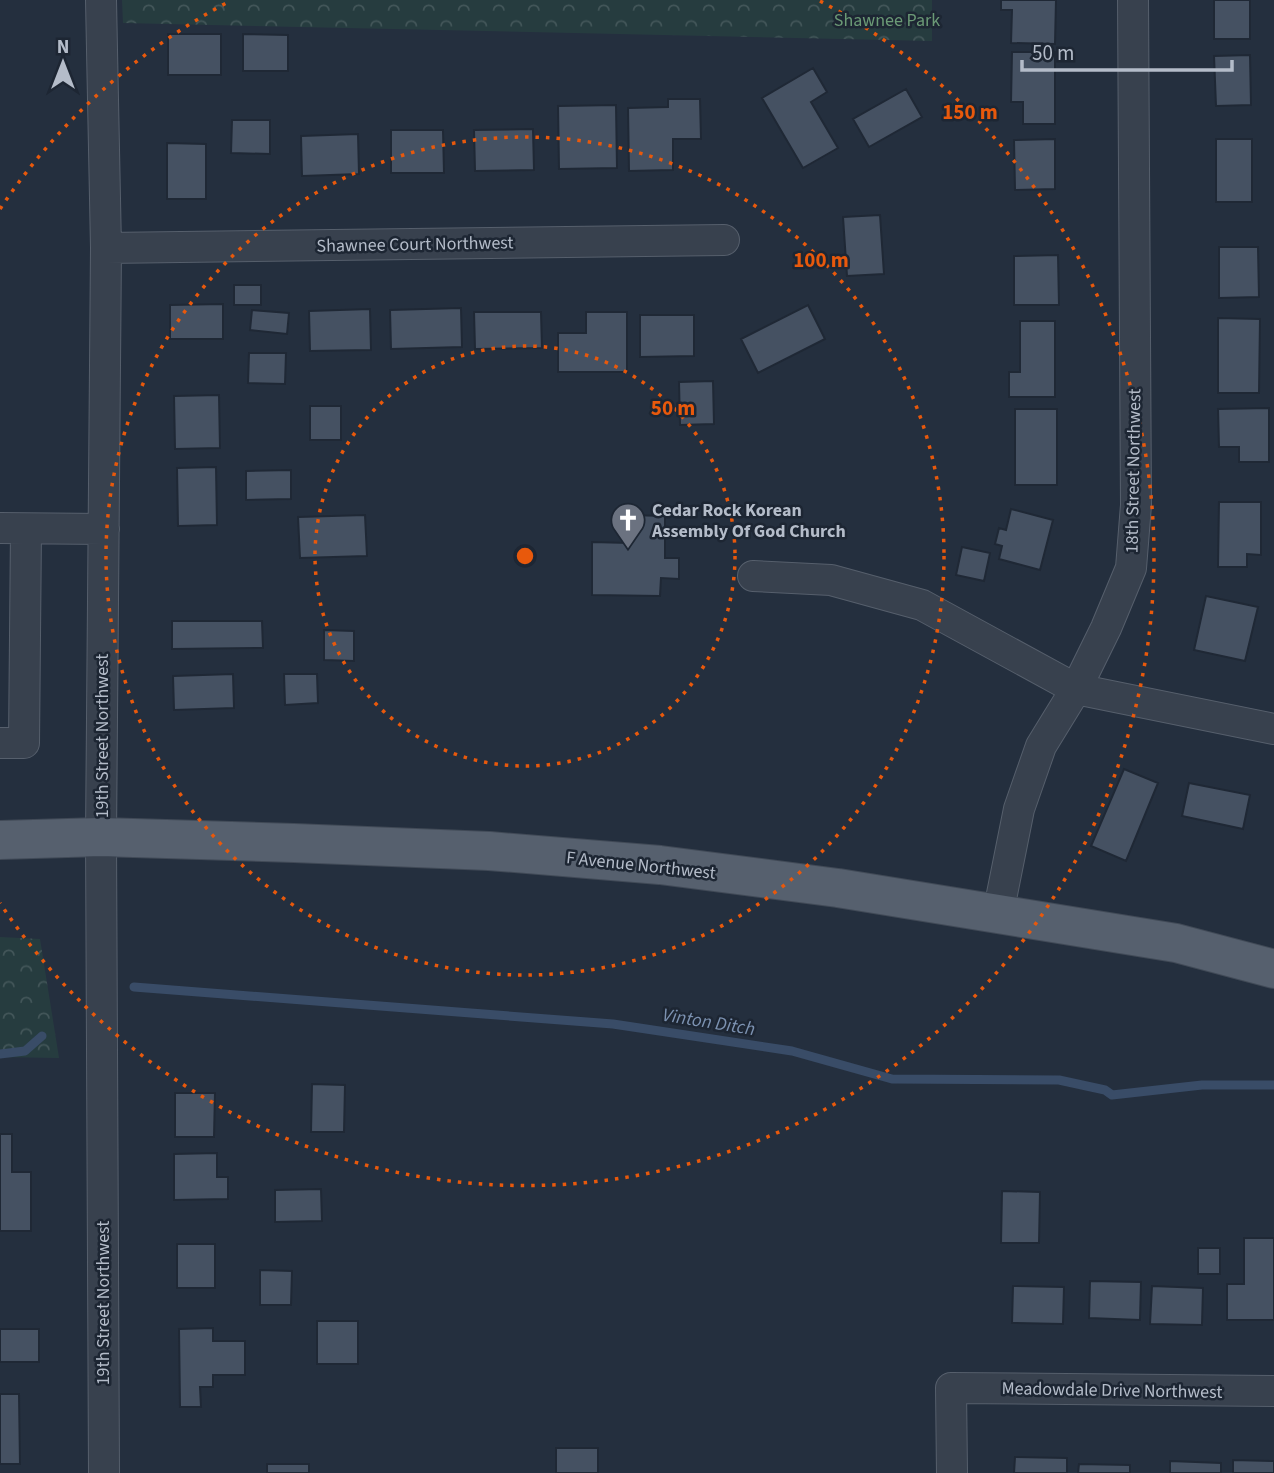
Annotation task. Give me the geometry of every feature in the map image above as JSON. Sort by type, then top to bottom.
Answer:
[{"type":"main road","name":"F Avenue Northwest","points":[[0,840],[102,837],[489,850],[647,864],[838,888],[1176,943],[1274,969]]},
{"type":"street","name":"19th Street Northwest","points":[[100,0],[106,248],[102,837],[104,1473]]},
{"type":"street","name":"18th Street Northwest","points":[[998,914],[1019,809],[1041,746],[1076,689],[1131,568],[1136,505],[1133,0]]},
{"type":"street","name":"Shawnee Court Northwest","points":[[106,248],[724,240]]},
{"type":"street","points":[[0,743],[24,743],[13,528],[104,529]]},
{"type":"street","points":[[753,576],[831,580],[922,605],[1076,689],[1274,729]]},
{"type":"street","name":"Meadowdale Drive Northwest","points":[[952,1473],[951,1388],[1274,1391]]},
{"type":"green space","name":"Shawnee Park","points":[[122,0],[932,0],[932,41],[123,23]]},
{"type":"green space","points":[[0,937],[40,939],[59,1058],[0,1057]]},
{"type":"building","points":[[1001,0],[1056,0],[1055,44],[1011,43],[1012,10],[1001,10]]},
{"type":"building","points":[[1214,0],[1250,0],[1250,39],[1214,39]]},
{"type":"building","points":[[168,34],[221,34],[221,75],[168,75]]},
{"type":"building","points":[[243,34],[288,35],[288,71],[243,71]]},
{"type":"building","points":[[1012,52],[1055,52],[1055,124],[1023,124],[1023,102],[1011,102]]},
{"type":"building","points":[[1250,55],[1251,105],[1216,106],[1214,56]]},
{"type":"building","points":[[813,68],[827,92],[811,102],[838,148],[803,168],[762,98]]},
{"type":"building","points":[[906,89],[922,117],[869,147],[853,119]]},
{"type":"building","points":[[668,99],[700,99],[701,139],[673,139],[673,170],[629,171],[628,108],[668,107]]},
{"type":"building","points":[[616,105],[617,168],[559,169],[558,106]]},
{"type":"building","points":[[232,120],[270,120],[270,154],[231,153]]},
{"type":"building","points":[[533,129],[534,170],[475,171],[474,130]]},
{"type":"building","points":[[391,130],[443,130],[444,173],[391,173]]},
{"type":"building","points":[[358,134],[359,174],[302,176],[301,136]]},
{"type":"building","points":[[1055,139],[1055,189],[1015,190],[1014,140]]},
{"type":"building","points":[[1216,139],[1252,139],[1252,202],[1216,202]]},
{"type":"building","points":[[167,143],[206,144],[206,199],[167,199]]},
{"type":"building","points":[[880,215],[884,274],[847,276],[843,217]]},
{"type":"building","points":[[1219,247],[1258,247],[1259,297],[1219,298]]},
{"type":"building","points":[[1058,255],[1059,305],[1014,305],[1014,256]]},
{"type":"building","points":[[234,285],[261,285],[261,305],[234,305]]},
{"type":"building","points":[[223,304],[223,339],[170,339],[170,305]]},
{"type":"building","points":[[808,305],[825,339],[758,373],[741,339]]},
{"type":"building","points":[[461,308],[462,347],[391,349],[390,310]]},
{"type":"building","points":[[370,309],[371,350],[310,351],[309,311]]},
{"type":"building","points":[[252,310],[289,313],[287,334],[250,330]]},
{"type":"building","points":[[474,312],[541,312],[542,348],[475,349]]},
{"type":"building","points":[[586,312],[627,312],[627,372],[558,372],[558,333],[586,333]]},
{"type":"building","points":[[640,315],[694,315],[694,356],[640,357]]},
{"type":"building","points":[[1218,318],[1260,319],[1259,393],[1218,393]]},
{"type":"building","points":[[1020,321],[1055,321],[1055,397],[1009,397],[1009,372],[1020,372]]},
{"type":"building","points":[[249,353],[286,353],[285,384],[248,383]]},
{"type":"building","points":[[713,381],[714,424],[680,425],[679,382]]},
{"type":"building","points":[[219,395],[220,448],[175,449],[174,396]]},
{"type":"building","points":[[310,406],[341,406],[341,440],[310,440]]},
{"type":"building","points":[[1269,408],[1269,462],[1239,462],[1239,447],[1219,447],[1218,409]]},
{"type":"building","points":[[1015,409],[1057,409],[1057,485],[1015,485]]},
{"type":"building","points":[[216,467],[217,525],[178,526],[177,468]]},
{"type":"building","points":[[291,470],[291,499],[246,500],[246,471]]},
{"type":"building","points":[[1219,502],[1261,502],[1261,555],[1247,554],[1247,567],[1218,567]]},
{"type":"building","points":[[1011,509],[1053,520],[1040,570],[999,559],[1002,546],[995,544],[999,528],[1006,530]]},
{"type":"building","points":[[365,515],[367,556],[300,558],[298,517]]},
{"type":"building","name":"Cedar Rock Korean Assembly Of God Church","points":[[629,515],[665,516],[665,558],[679,558],[679,579],[661,578],[660,596],[592,595],[592,542],[629,543]]},
{"type":"building","points":[[962,547],[990,553],[984,581],[956,575]]},
{"type":"building","points":[[1206,596],[1258,607],[1245,661],[1194,650]]},
{"type":"building","points":[[172,621],[262,621],[263,648],[172,649]]},
{"type":"building","points":[[324,630],[354,631],[354,661],[324,660]]},
{"type":"building","points":[[233,674],[234,708],[174,710],[173,676]]},
{"type":"building","points":[[284,674],[317,674],[318,703],[285,705]]},
{"type":"building","points":[[1124,769],[1158,783],[1126,861],[1091,846]]},
{"type":"building","points":[[1189,783],[1250,795],[1243,829],[1182,816]]},
{"type":"building","points":[[312,1084],[345,1085],[344,1132],[311,1132]]},
{"type":"building","points":[[175,1093],[215,1093],[214,1137],[175,1137]]},
{"type":"building","points":[[0,1134],[12,1134],[12,1172],[31,1172],[31,1231],[0,1231]]},
{"type":"building","points":[[217,1153],[217,1177],[228,1177],[228,1199],[174,1200],[174,1154]]},
{"type":"building","points":[[321,1189],[322,1221],[275,1222],[275,1190]]},
{"type":"building","points":[[1002,1191],[1040,1192],[1039,1243],[1001,1243]]},
{"type":"building","points":[[1244,1238],[1274,1238],[1274,1320],[1227,1320],[1227,1284],[1244,1284]]},
{"type":"building","points":[[177,1244],[215,1244],[215,1288],[177,1288]]},
{"type":"building","points":[[1198,1248],[1220,1248],[1220,1274],[1198,1274]]},
{"type":"building","points":[[260,1270],[292,1271],[291,1305],[260,1305]]},
{"type":"building","points":[[1090,1281],[1141,1282],[1140,1320],[1089,1318]]},
{"type":"building","points":[[1013,1286],[1064,1287],[1063,1324],[1012,1323]]},
{"type":"building","points":[[1152,1286],[1203,1288],[1202,1325],[1150,1324]]},
{"type":"building","points":[[317,1321],[358,1321],[358,1364],[317,1364]]},
{"type":"building","points":[[213,1328],[213,1341],[245,1341],[245,1375],[213,1375],[213,1387],[200,1387],[201,1407],[180,1407],[179,1329]]},
{"type":"building","points":[[0,1329],[39,1329],[39,1362],[0,1362]]},
{"type":"building","points":[[0,1394],[19,1394],[20,1464],[0,1464]]},
{"type":"building","points":[[556,1448],[598,1448],[598,1473],[556,1473]]},
{"type":"building","points":[[1015,1457],[1067,1458],[1067,1473],[1014,1473]]},
{"type":"building","points":[[1233,1460],[1274,1461],[1274,1473],[1233,1473]]},
{"type":"building","points":[[1170,1461],[1221,1463],[1221,1473],[1170,1473]]},
{"type":"building","points":[[267,1464],[309,1464],[309,1473],[267,1473]]},
{"type":"building","points":[[1079,1464],[1130,1465],[1130,1473],[1078,1473]]},
{"type":"waterway","name":"Vinton Ditch","points":[[134,987],[613,1024],[792,1051],[892,1079],[1059,1080],[1105,1090],[1112,1095],[1202,1085],[1274,1085]]},
{"type":"waterway","name":"Vinton Ditch","points":[[0,1054],[25,1051],[42,1036]]},
{"type":"place","name":"Cedar Rock Korean Assembly Of God Church","points":[[628,550]]}]
